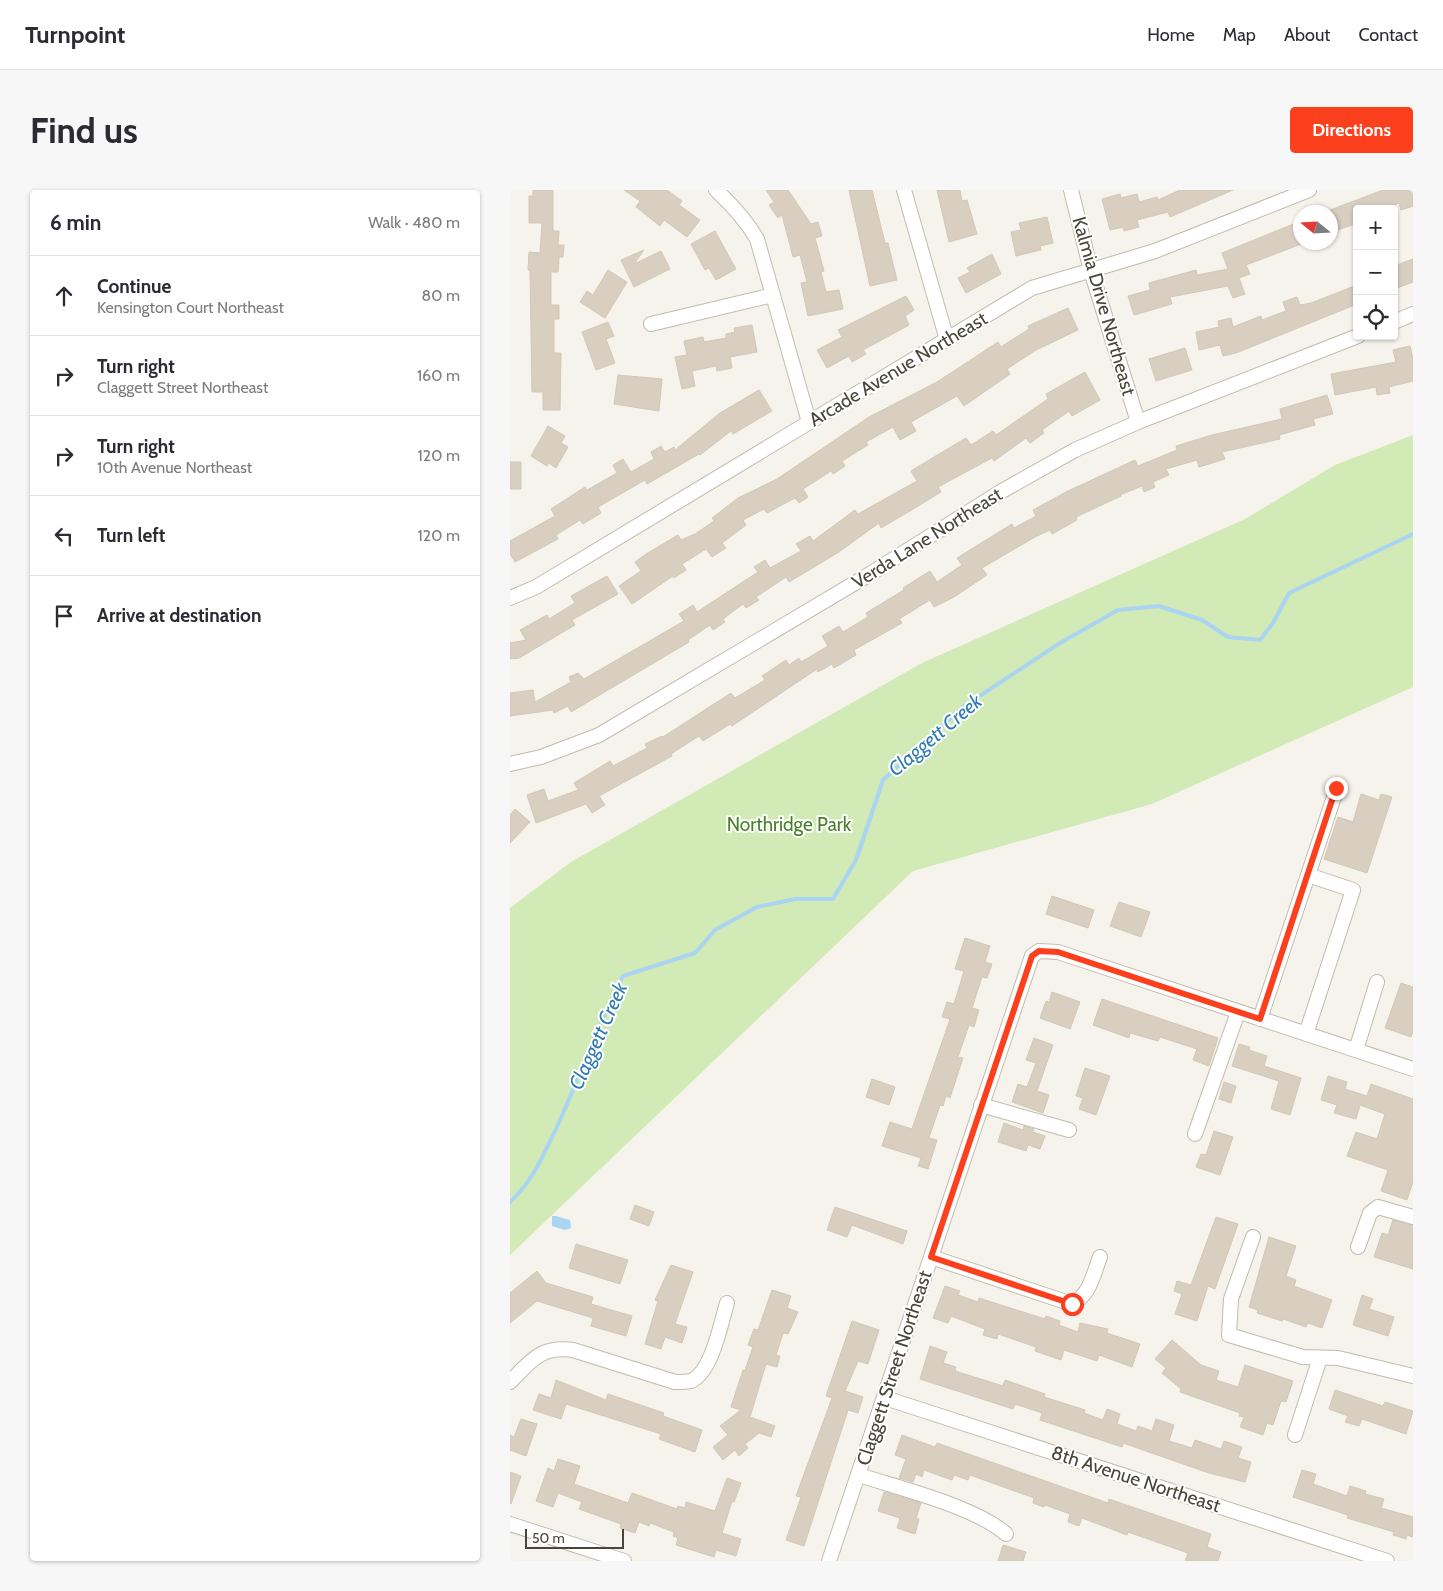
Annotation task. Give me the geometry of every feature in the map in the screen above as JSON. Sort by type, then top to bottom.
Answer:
[{"type":"street","points":[[716,190],[738,211],[757,239],[809,422]]},
{"type":"street","points":[[904,190],[946,340]]},
{"type":"street","name":"Kalmia Drive Northeast","points":[[1070,190],[1091,271],[1138,422]]},
{"type":"street","name":"Arcade Avenue Northeast","points":[[510,598],[536,587],[1032,288],[1154,252],[1309,190]]},
{"type":"street","points":[[651,324],[773,295]]},
{"type":"street","points":[[1398,320],[1413,314]]},
{"type":"street","name":"Verda Lane Northeast","points":[[510,764],[541,757],[599,735],[865,577],[1038,470],[1075,450],[1138,422],[1353,338]]},
{"type":"street","points":[[1260,1019],[1336,788]]},
{"type":"street","points":[[1306,1034],[1353,890],[1308,875]]},
{"type":"street","name":"Claggett Street Northeast","points":[[829,1561],[1032,956],[1039,951],[1058,952],[1238,1012]]},
{"type":"street","points":[[1356,1050],[1377,982]]},
{"type":"street","points":[[1195,1134],[1238,1012],[1413,1069]]},
{"type":"street","points":[[981,1105],[1070,1130]]},
{"type":"street","points":[[1358,1247],[1370,1213],[1378,1208],[1413,1218]]},
{"type":"street","points":[[1253,1237],[1231,1299],[1228,1335],[1303,1357],[1338,1358],[1413,1376]]},
{"type":"street","points":[[931,1257],[1072,1304],[1082,1299],[1087,1291],[1100,1258]]},
{"type":"street","points":[[510,1382],[535,1356],[558,1348],[573,1350],[675,1382],[691,1381],[703,1371],[710,1357],[727,1303]]},
{"type":"street","points":[[1295,1435],[1320,1358]]},
{"type":"street","name":"8th Avenue Northeast","points":[[885,1398],[1387,1561]]},
{"type":"street","points":[[859,1474],[971,1513],[996,1525],[1006,1534]]},
{"type":"street","points":[[510,1524],[624,1561]]},
{"type":"green space","name":"Northridge Park","points":[[1413,435],[1413,687],[1152,804],[913,871],[510,1255],[510,908],[571,862],[922,663],[1245,519],[1335,465]]},
{"type":"water","points":[[552,1216],[570,1220],[571,1228],[565,1230],[552,1226]]},
{"type":"building","points":[[533,190],[553,190],[553,231],[559,231],[558,245],[564,245],[563,257],[559,257],[558,272],[551,272],[551,305],[559,305],[559,319],[554,319],[554,353],[561,353],[560,410],[543,410],[543,392],[532,392],[529,252],[540,253],[542,223],[529,223],[529,196],[533,196]]},
{"type":"building","points":[[624,190],[667,190],[682,201],[679,205],[700,220],[687,237],[664,220],[660,226],[636,207],[640,201]]},
{"type":"building","points":[[766,190],[788,190],[811,224],[818,222],[822,236],[815,238],[824,271],[821,272],[826,292],[839,290],[843,309],[808,316],[801,283],[807,282],[800,255],[793,257],[782,215],[778,218],[769,205],[774,202]]},
{"type":"building","points":[[849,190],[872,190],[885,243],[888,243],[897,280],[870,286]]},
{"type":"building","points":[[937,190],[960,190],[962,201],[967,200],[977,234],[949,242]]},
{"type":"building","points":[[1180,190],[1233,190],[1170,217],[1168,212],[1137,220],[1139,227],[1124,231],[1123,227],[1110,230],[1102,199],[1120,194],[1121,198],[1137,194],[1139,202],[1157,197],[1158,200]]},
{"type":"building","points":[[1383,190],[1413,190],[1413,206],[1401,210],[1399,203],[1394,205],[1353,205],[1353,224],[1338,230],[1338,207]]},
{"type":"building","points":[[1047,217],[1053,243],[1040,246],[1041,250],[1016,256],[1011,232],[1021,230],[1019,223]]},
{"type":"building","points":[[1293,224],[1293,247],[1246,265],[1250,274],[1239,278],[1245,294],[1233,298],[1228,286],[1170,297],[1172,304],[1134,315],[1128,296],[1150,290],[1149,283],[1196,270],[1197,275],[1228,269],[1222,253]]},
{"type":"building","points":[[715,231],[736,269],[716,280],[709,268],[705,270],[691,244]]},
{"type":"building","points":[[644,250],[634,264],[661,251],[670,269],[634,287],[621,260]]},
{"type":"building","points":[[992,254],[1001,274],[966,293],[958,278],[970,272],[967,268]]},
{"type":"building","points":[[1413,259],[1413,282],[1398,288],[1398,265]]},
{"type":"building","points":[[608,270],[627,282],[605,318],[580,302],[587,291],[593,295]]},
{"type":"building","points":[[1353,287],[1353,306],[1236,353],[1223,356],[1220,345],[1199,350],[1196,332],[1219,327],[1218,321],[1231,318],[1233,327],[1261,316],[1262,320],[1286,311],[1283,302],[1297,297],[1300,305],[1311,303]]},
{"type":"building","points":[[906,296],[914,310],[905,316],[909,325],[863,350],[866,354],[852,362],[849,356],[827,368],[817,350],[842,337],[838,330]]},
{"type":"building","points":[[1068,308],[1078,330],[1036,350],[1007,369],[1010,374],[964,406],[957,396],[911,422],[916,431],[900,440],[893,427],[866,442],[868,445],[842,461],[845,466],[833,474],[831,471],[803,489],[808,497],[799,503],[795,498],[767,513],[764,509],[743,520],[746,525],[722,543],[726,548],[712,557],[706,549],[682,564],[686,570],[674,578],[673,576],[632,604],[619,586],[641,571],[635,562],[646,554],[678,535],[681,540],[695,534],[714,521],[712,518],[738,498],[777,479],[869,417],[937,382],[998,342],[1001,347],[1029,329],[1028,326]]},
{"type":"building","points":[[608,322],[614,336],[606,339],[615,363],[596,370],[582,332]]},
{"type":"building","points":[[752,325],[757,352],[730,357],[732,368],[717,371],[716,366],[692,371],[695,386],[682,389],[675,357],[687,355],[684,341],[703,337],[704,342],[726,338],[726,334],[735,332],[734,328]]},
{"type":"building","points":[[1410,346],[1413,359],[1413,381],[1389,387],[1390,393],[1377,395],[1376,387],[1335,395],[1331,374],[1396,362],[1393,350]]},
{"type":"building","points":[[1185,348],[1192,370],[1156,381],[1149,359]]},
{"type":"building","points":[[1085,372],[1100,400],[1072,416],[1069,411],[1042,430],[1044,433],[1030,443],[1026,438],[994,461],[992,458],[938,487],[941,492],[915,508],[881,528],[879,523],[839,552],[789,582],[786,577],[756,597],[759,600],[746,608],[743,604],[723,619],[725,622],[713,630],[710,625],[688,640],[689,642],[571,712],[568,706],[554,713],[553,710],[510,716],[510,693],[533,690],[535,702],[571,682],[569,677],[578,673],[584,679],[684,621],[679,614],[693,605],[697,612],[758,572],[754,567],[765,560],[770,568],[801,551],[796,544],[810,536],[813,541],[855,510],[858,514],[917,481],[911,471],[966,438],[971,445],[993,431],[996,435],[1048,399],[1046,394]]},
{"type":"building","points":[[618,375],[662,379],[659,411],[614,404]]},
{"type":"building","points":[[759,390],[772,411],[733,434],[731,431],[700,455],[647,484],[645,480],[598,507],[601,513],[583,524],[580,520],[556,535],[558,539],[515,562],[510,554],[510,541],[555,516],[551,509],[585,487],[587,490],[617,473],[613,465],[623,459],[631,472],[654,459],[651,452],[661,446],[665,452],[674,447],[675,450],[720,413]]},
{"type":"building","points":[[1327,395],[1333,414],[1313,419],[1315,425],[1279,435],[1280,439],[1222,452],[1225,459],[1199,467],[1197,460],[1166,469],[1169,475],[1153,482],[1155,487],[1144,492],[1142,486],[1120,495],[1076,517],[1077,520],[1052,534],[1050,530],[1035,537],[982,568],[987,575],[954,597],[934,607],[930,600],[899,619],[902,623],[854,650],[856,655],[834,668],[832,664],[818,672],[817,669],[732,726],[730,724],[703,741],[699,736],[671,754],[672,756],[599,796],[605,805],[592,813],[586,804],[536,823],[527,795],[544,789],[548,801],[578,790],[574,783],[610,761],[613,766],[647,748],[645,744],[663,737],[731,693],[735,698],[765,680],[762,676],[786,660],[789,665],[799,658],[801,662],[828,646],[822,636],[839,626],[843,632],[868,617],[866,613],[904,590],[903,588],[930,571],[937,582],[962,565],[957,558],[1012,524],[1014,528],[1036,516],[1033,510],[1068,491],[1135,460],[1138,466],[1177,450],[1176,446],[1212,435],[1282,419],[1280,409]]},
{"type":"building","points":[[548,426],[565,436],[561,443],[568,447],[556,468],[549,463],[547,466],[531,456]]},
{"type":"building","points":[[510,462],[521,462],[521,489],[510,489]]},
{"type":"building","points":[[607,576],[618,594],[572,620],[575,625],[519,658],[510,659],[510,643],[526,640],[520,630],[547,615],[549,619],[575,603],[571,596]]},
{"type":"building","points":[[1361,794],[1379,800],[1381,794],[1392,797],[1367,873],[1324,859],[1338,817],[1353,822]]},
{"type":"building","points":[[515,809],[530,822],[510,843],[510,815]]},
{"type":"building","points":[[1052,896],[1094,910],[1088,928],[1046,914]]},
{"type":"building","points":[[1119,902],[1150,912],[1141,937],[1110,926]]},
{"type":"building","points":[[965,938],[990,946],[985,962],[992,964],[987,978],[982,977],[972,1008],[979,1010],[974,1027],[969,1025],[958,1057],[963,1058],[950,1098],[946,1096],[943,1106],[940,1105],[929,1138],[937,1140],[928,1169],[918,1166],[921,1158],[882,1146],[890,1122],[912,1129],[950,1019],[942,1017],[947,1002],[954,1004],[964,971],[955,969]]},
{"type":"building","points":[[1401,983],[1413,987],[1413,1031],[1411,1037],[1385,1028]]},
{"type":"building","points":[[1052,992],[1080,1002],[1070,1029],[1040,1018],[1046,1001],[1049,1002]]},
{"type":"building","points":[[1102,999],[1218,1038],[1209,1066],[1193,1060],[1197,1049],[1160,1037],[1158,1041],[1130,1033],[1129,1038],[1093,1025]]},
{"type":"building","points":[[1034,1038],[1053,1045],[1037,1091],[1049,1095],[1043,1113],[1012,1102],[1018,1084],[1027,1087],[1036,1063],[1026,1060]]},
{"type":"building","points":[[1239,1044],[1250,1047],[1249,1050],[1267,1056],[1264,1066],[1301,1078],[1290,1115],[1271,1109],[1279,1081],[1232,1066]]},
{"type":"building","points":[[1085,1068],[1110,1076],[1096,1115],[1079,1109],[1083,1098],[1076,1096]]},
{"type":"building","points":[[1328,1076],[1347,1082],[1345,1089],[1367,1096],[1371,1084],[1413,1099],[1413,1182],[1407,1200],[1381,1191],[1388,1170],[1347,1156],[1356,1132],[1377,1139],[1385,1114],[1360,1105],[1356,1119],[1334,1113],[1337,1105],[1321,1100]]},
{"type":"building","points":[[872,1079],[895,1087],[889,1105],[866,1097]]},
{"type":"building","points":[[1224,1082],[1236,1086],[1231,1103],[1219,1099]]},
{"type":"building","points":[[1004,1123],[1023,1130],[1024,1126],[1034,1129],[1033,1132],[1045,1136],[1040,1149],[1028,1145],[1026,1151],[998,1142]]},
{"type":"building","points":[[1214,1131],[1233,1137],[1220,1175],[1196,1167],[1201,1154],[1206,1155]]},
{"type":"building","points":[[635,1205],[654,1212],[649,1226],[630,1219]]},
{"type":"building","points":[[835,1207],[907,1231],[903,1244],[852,1225],[847,1237],[827,1230]]},
{"type":"building","points":[[1216,1217],[1238,1224],[1215,1289],[1208,1286],[1197,1321],[1175,1314],[1182,1294],[1174,1291],[1177,1281],[1191,1285]]},
{"type":"building","points":[[1393,1220],[1413,1226],[1413,1269],[1374,1257],[1382,1233],[1388,1235]]},
{"type":"building","points":[[1269,1237],[1296,1246],[1286,1276],[1296,1280],[1294,1286],[1332,1300],[1322,1328],[1308,1323],[1306,1327],[1283,1319],[1282,1321],[1257,1313],[1258,1310],[1249,1307]]},
{"type":"building","points":[[576,1244],[628,1260],[620,1284],[569,1268]]},
{"type":"building","points":[[671,1265],[693,1272],[675,1324],[687,1327],[682,1343],[665,1337],[661,1349],[645,1344],[658,1301],[655,1300]]},
{"type":"building","points":[[537,1271],[546,1283],[593,1297],[591,1304],[632,1316],[626,1336],[591,1326],[593,1318],[537,1301],[510,1323],[510,1293]]},
{"type":"building","points":[[945,1286],[960,1291],[958,1295],[978,1302],[979,1298],[1045,1319],[1046,1316],[1060,1321],[1059,1325],[1078,1332],[1080,1323],[1108,1329],[1107,1333],[1140,1344],[1132,1367],[1099,1355],[1097,1361],[1064,1350],[1061,1360],[1035,1351],[1036,1347],[998,1334],[997,1339],[983,1335],[985,1329],[951,1316],[948,1323],[933,1318]]},
{"type":"building","points":[[772,1290],[791,1296],[787,1308],[798,1312],[788,1334],[783,1333],[776,1355],[780,1356],[777,1367],[766,1364],[750,1417],[775,1426],[771,1437],[759,1433],[745,1444],[748,1448],[739,1456],[735,1450],[723,1460],[713,1447],[728,1435],[720,1426],[741,1410],[731,1407],[753,1347],[748,1345],[754,1329],[758,1330]]},
{"type":"building","points":[[1362,1295],[1373,1299],[1369,1309],[1394,1317],[1388,1336],[1353,1325]]},
{"type":"building","points":[[852,1321],[879,1330],[868,1364],[858,1361],[845,1391],[863,1397],[858,1413],[848,1410],[804,1546],[786,1540],[801,1497],[796,1496],[832,1398],[826,1396]]},
{"type":"building","points":[[1172,1340],[1201,1365],[1219,1371],[1216,1380],[1238,1387],[1245,1365],[1293,1381],[1286,1402],[1281,1401],[1273,1425],[1267,1423],[1263,1435],[1240,1427],[1244,1417],[1239,1416],[1240,1413],[1180,1392],[1181,1389],[1162,1373],[1166,1368],[1155,1359]]},
{"type":"building","points":[[930,1346],[947,1352],[943,1363],[956,1367],[955,1371],[1003,1386],[1005,1380],[1045,1394],[1044,1397],[1085,1410],[1084,1413],[1103,1420],[1107,1409],[1120,1414],[1117,1424],[1136,1431],[1138,1426],[1152,1431],[1156,1419],[1174,1425],[1169,1441],[1192,1448],[1195,1440],[1221,1449],[1224,1441],[1242,1447],[1238,1458],[1251,1462],[1245,1482],[1209,1473],[1123,1443],[1122,1447],[1040,1420],[1042,1413],[1015,1404],[1013,1409],[920,1379]]},
{"type":"building","points":[[556,1380],[606,1400],[608,1394],[664,1413],[663,1416],[702,1430],[695,1452],[659,1439],[661,1434],[566,1404],[561,1419],[533,1410],[539,1394],[551,1398]]},
{"type":"building","points":[[1335,1390],[1383,1406],[1385,1402],[1413,1411],[1406,1434],[1362,1419],[1359,1426],[1345,1422],[1348,1416],[1329,1409]]},
{"type":"building","points":[[521,1419],[537,1424],[526,1456],[510,1450],[510,1435],[514,1437]]},
{"type":"building","points":[[902,1435],[935,1447],[937,1443],[1108,1503],[1109,1499],[1211,1534],[1207,1547],[1221,1552],[1218,1561],[1185,1561],[1188,1553],[1128,1532],[1127,1535],[1082,1518],[1079,1526],[1068,1522],[1070,1514],[1045,1505],[1044,1507],[1033,1503],[1034,1498],[970,1475],[968,1480],[954,1475],[952,1480],[924,1470],[922,1477],[916,1474],[913,1482],[899,1478],[906,1459],[895,1455]]},
{"type":"building","points":[[558,1459],[580,1466],[574,1484],[628,1503],[632,1493],[677,1509],[678,1506],[685,1508],[686,1502],[715,1511],[727,1478],[741,1483],[734,1502],[732,1501],[722,1533],[741,1539],[736,1556],[716,1550],[714,1557],[676,1545],[678,1538],[673,1536],[674,1532],[650,1523],[649,1526],[639,1522],[635,1533],[620,1528],[621,1524],[579,1509],[582,1502],[558,1493],[553,1507],[536,1501],[548,1468],[554,1471]]},
{"type":"building","points":[[1302,1470],[1316,1474],[1313,1484],[1347,1496],[1350,1486],[1366,1491],[1365,1494],[1384,1499],[1381,1508],[1413,1517],[1413,1537],[1407,1535],[1406,1539],[1393,1535],[1394,1532],[1347,1518],[1348,1515],[1293,1497]]},
{"type":"building","points":[[510,1472],[521,1476],[511,1504],[510,1503]]},
{"type":"building","points":[[884,1492],[921,1503],[916,1518],[919,1519],[915,1534],[897,1528],[900,1518],[878,1511]]},
{"type":"building","points":[[1003,1545],[1026,1552],[1023,1561],[998,1561]]},
{"type":"waterway","name":"Claggett Creek","points":[[510,1202],[531,1177],[540,1161],[564,1112],[623,976],[695,953],[715,930],[757,907],[795,899],[833,899],[856,860],[883,780],[963,707],[1060,643],[1118,610],[1159,606],[1202,620],[1228,637],[1260,640],[1273,623],[1289,593],[1413,534]]},
{"type":"route","points":[[1072,1304],[931,1257],[1032,956],[1039,951],[1058,952],[1260,1019],[1336,788]]}]
